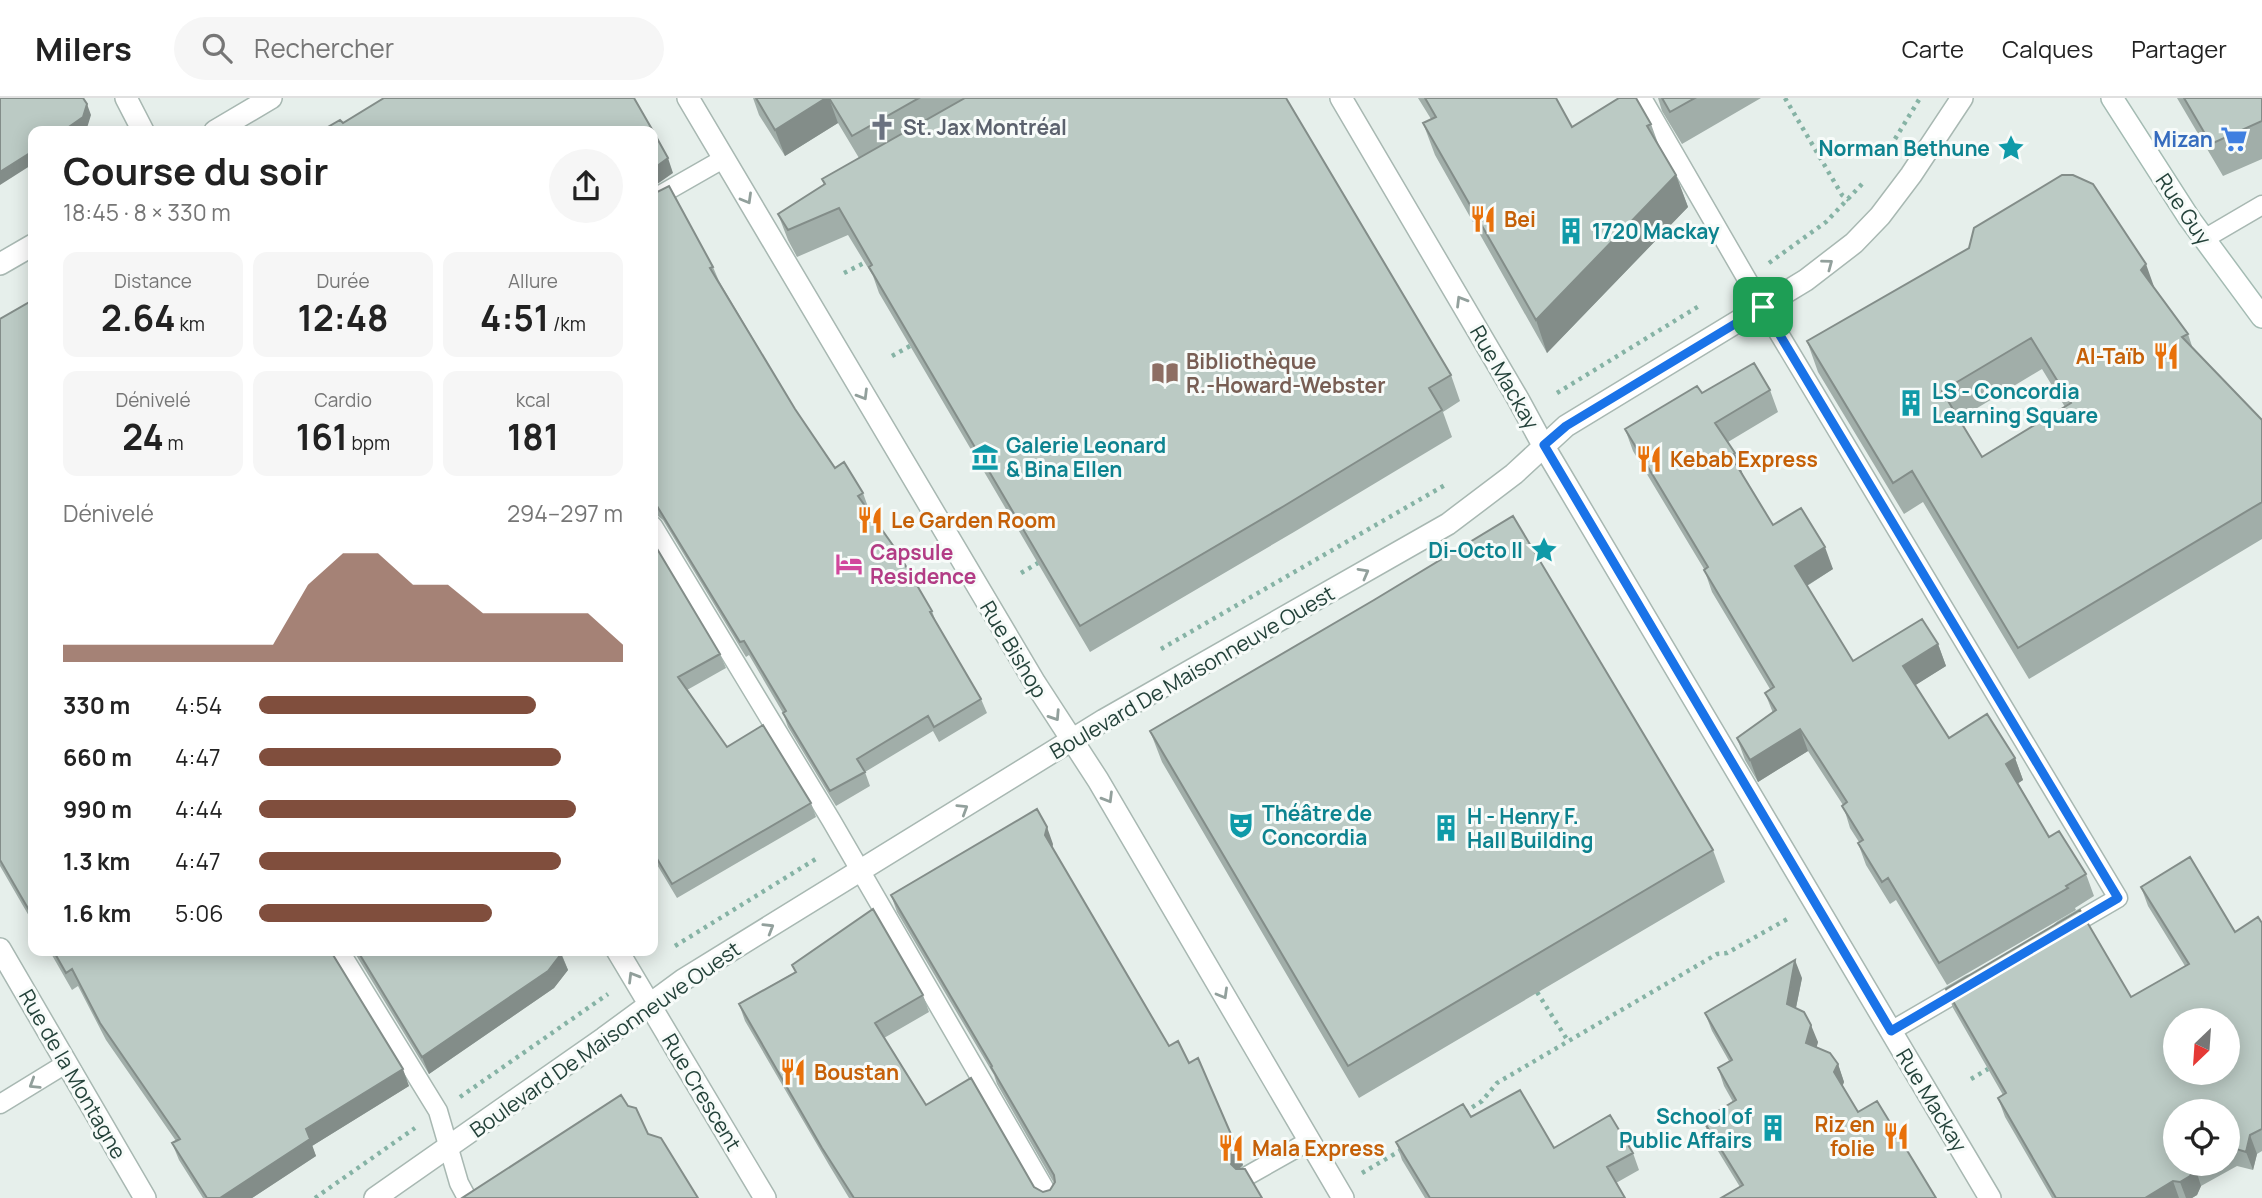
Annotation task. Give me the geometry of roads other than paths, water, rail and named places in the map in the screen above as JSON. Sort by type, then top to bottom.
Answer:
[{"type":"street","points":[[126,98],[140,126]]},
{"type":"street","points":[[223,126],[271,98]]},
{"type":"street","name":"Rue Bishop","points":[[688,98],[1035,683],[1118,815],[1343,1198]]},
{"type":"street","name":"Rue Mackay","points":[[1341,98],[1990,1198]]},
{"type":"street","name":"Boulevard De Maisonneuve Ouest","points":[[375,1198],[683,980],[1071,741],[1448,524],[1507,480],[1566,426],[1763,307],[1827,265],[1867,230],[1896,196],[1962,98]]},
{"type":"street","name":"Rue Guy","points":[[2112,98],[2204,239],[2262,317]]},
{"type":"street","points":[[0,264],[28,247]]},
{"type":"street","name":"Rue de la Montagne","points":[[0,949],[145,1198]]},
{"type":"street","name":"Rue Crescent","points":[[621,956],[765,1198]]},
{"type":"lane","points":[[1642,98],[1763,307],[2118,898],[2048,939]]},
{"type":"lane","points":[[658,196],[723,159]]},
{"type":"lane","points":[[2204,239],[2262,205]]},
{"type":"lane","points":[[765,230],[785,218]]},
{"type":"lane","points":[[658,534],[831,820],[1050,1198]]},
{"type":"lane","points":[[343,956],[438,1111],[459,1183],[467,1198]]},
{"type":"lane","points":[[1891,1031],[1989,973]]},
{"type":"lane","points":[[0,1104],[66,1063]]},
{"type":"lane","points":[[1247,1176],[1309,1141]]},
{"type":"place","name":"St. Jax Montréal","points":[[882,127]]},
{"type":"place","name":"Mizan","points":[[2234,139]]},
{"type":"place","name":"Norman Bethune","points":[[2011,148]]},
{"type":"place","name":"Bei","points":[[1483,219]]},
{"type":"place","name":"1720 Mackay","points":[[1571,231]]},
{"type":"place","name":"Al-Taïb","points":[[2166,356]]},
{"type":"place","name":"Bibliothèque R.-Howard-Webster","points":[[1165,373]]},
{"type":"place","name":"LS - Concordia Learning Square","points":[[1911,403]]},
{"type":"place","name":"Galerie Leonard & Bina Ellen","points":[[985,457]]},
{"type":"place","name":"Kebab Express","points":[[1649,459]]},
{"type":"place","name":"Le Garden Room","points":[[870,520]]},
{"type":"place","name":"Di-Octo II","points":[[1544,550]]},
{"type":"place","name":"Capsule Residence","points":[[849,564]]},
{"type":"place","name":"Théâtre de Concordia","points":[[1241,825]]},
{"type":"place","name":"H - Henry F. Hall Building","points":[[1446,828]]},
{"type":"place","name":"Boustan","points":[[793,1072]]},
{"type":"place","name":"School of Public Affairs","points":[[1773,1128]]},
{"type":"place","name":"Riz en folie","points":[[1896,1136]]},
{"type":"place","name":"Mala Express","points":[[1231,1148]]}]
